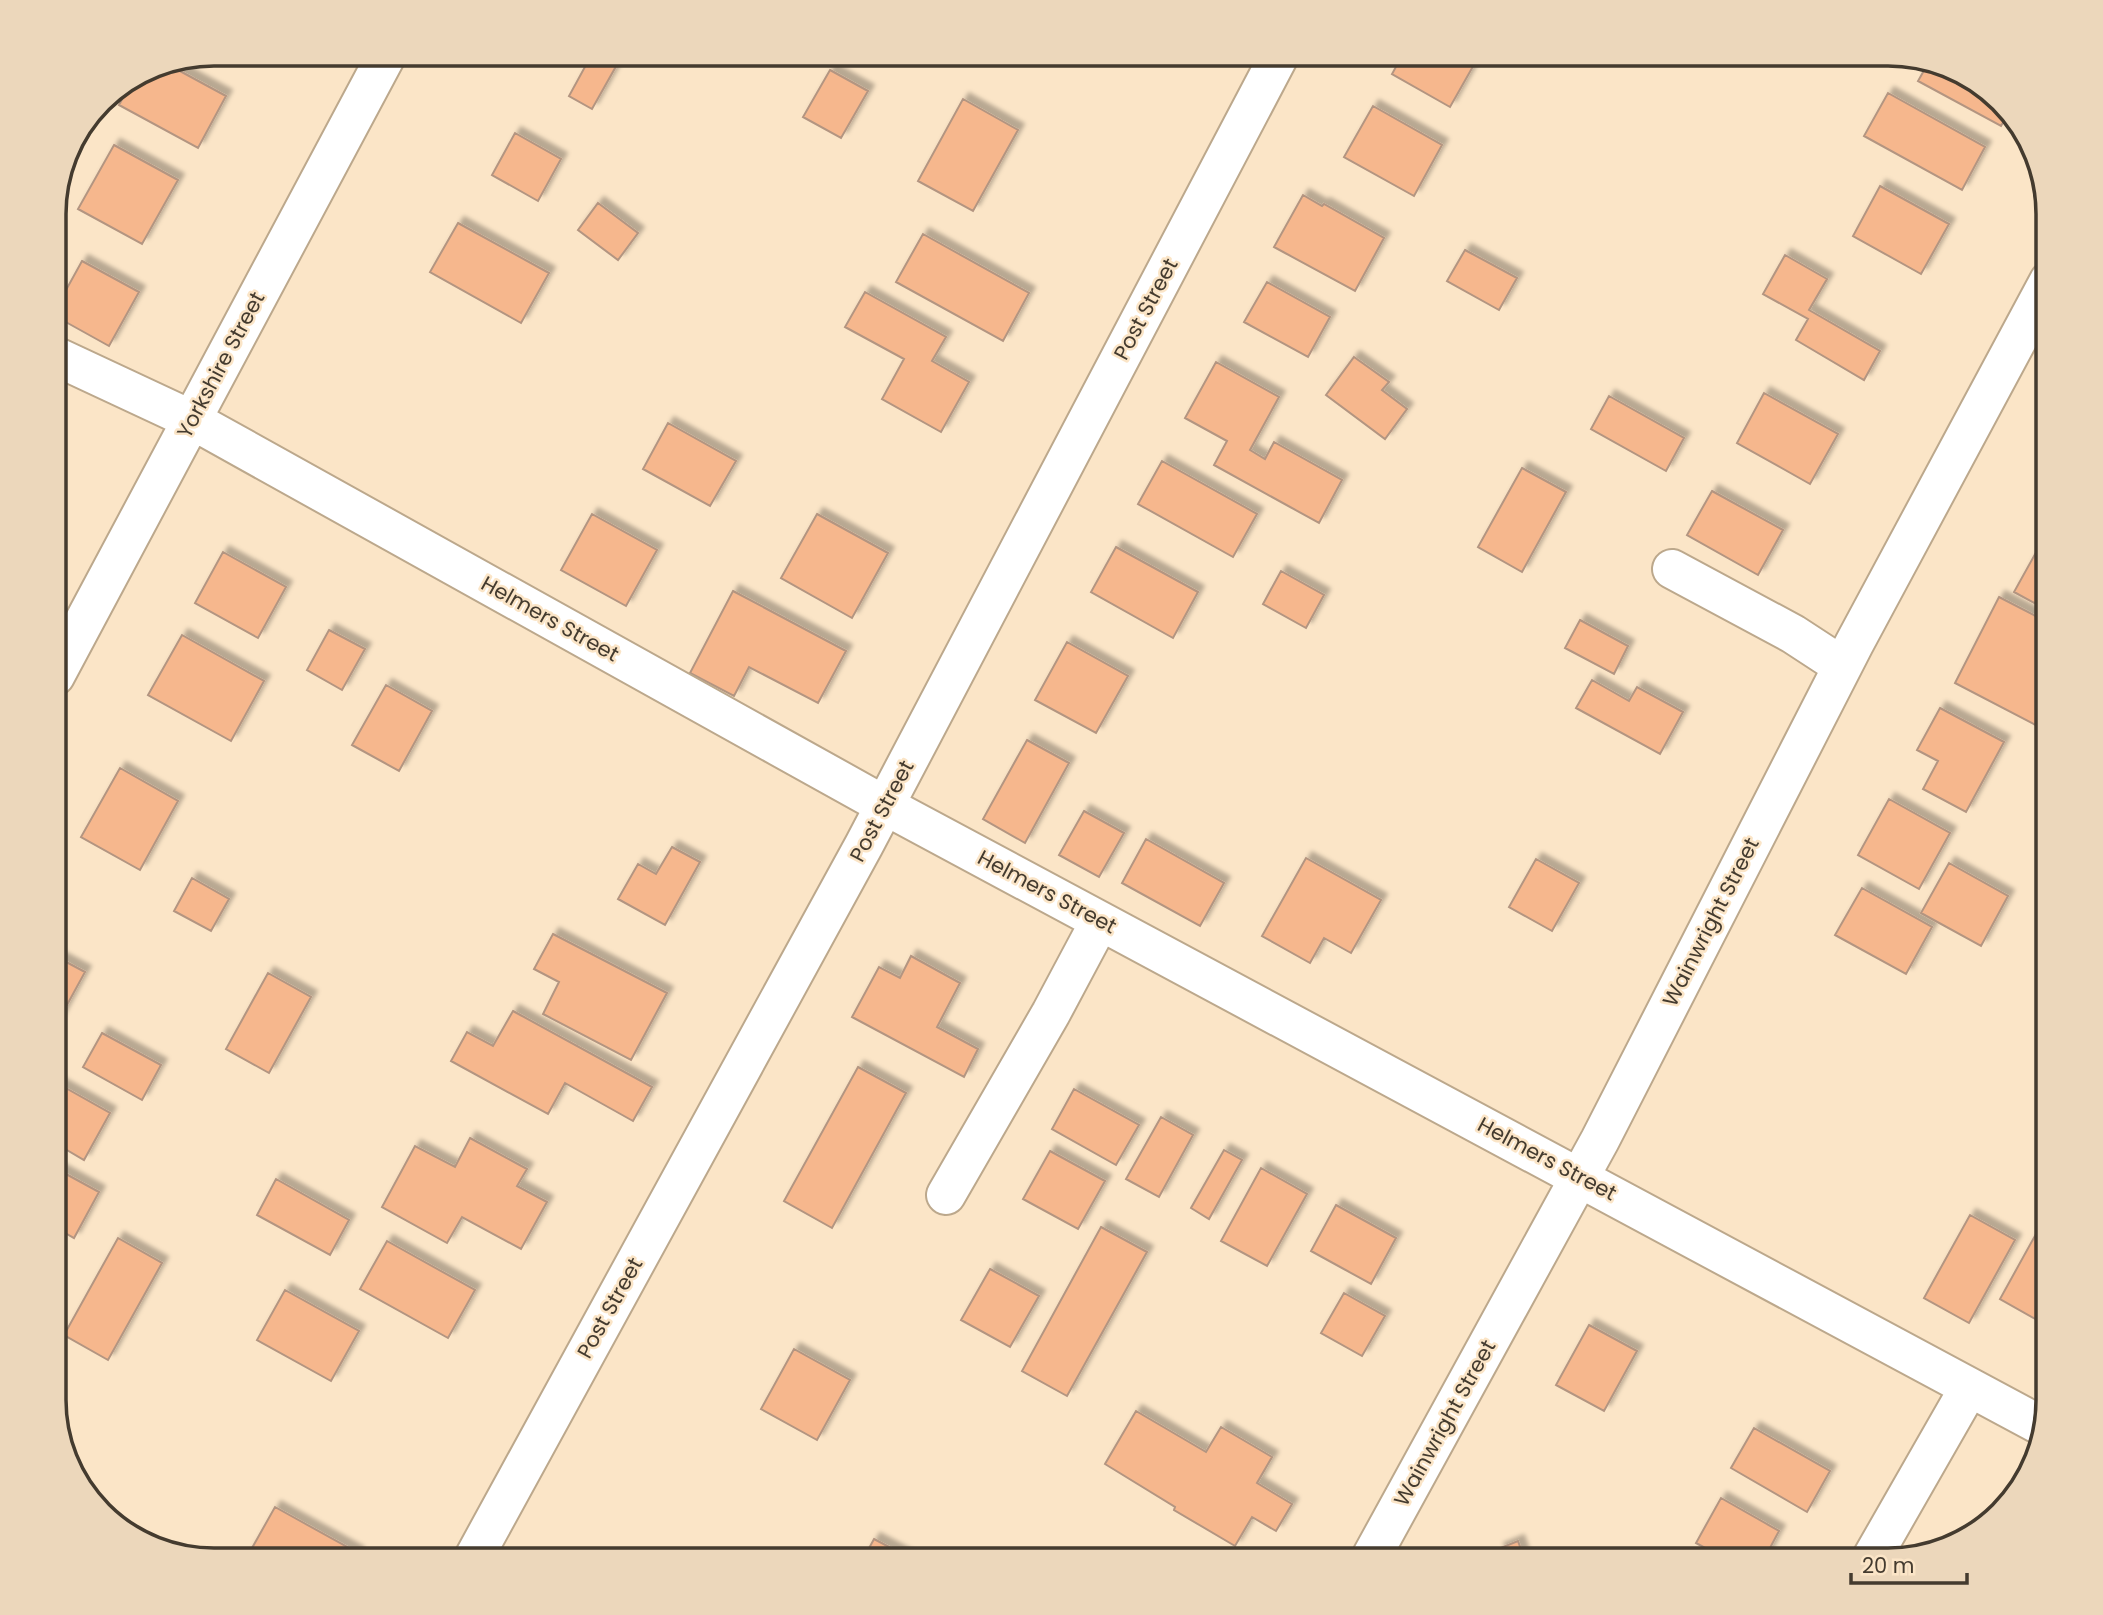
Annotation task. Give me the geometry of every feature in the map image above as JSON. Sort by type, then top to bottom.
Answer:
[{"type":"street","name":"Post Street","points":[[479,1548],[884,805],[1273,66]]},
{"type":"street","name":"Yorkshire Street","points":[[67,654],[380,67]]},
{"type":"street","name":"Wainwright Street","points":[[1376,1548],[1580,1177],[1842,666],[2036,305]]},
{"type":"street","name":"Helmers Street","points":[[67,362],[192,420],[884,805],[2035,1422]]},
{"type":"street","points":[[1672,569],[1793,634],[1842,666]]},
{"type":"street","points":[[946,1195],[1051,1013],[1100,920]]},
{"type":"street","points":[[1877,1548],[1969,1388]]},
{"type":"building","points":[[1396,66],[1473,66],[1450,107],[1392,74]]},
{"type":"building","points":[[585,67],[616,67],[592,109],[569,96]]},
{"type":"building","points":[[830,70],[868,91],[841,138],[803,117]]},
{"type":"building","points":[[180,71],[226,96],[198,148],[119,105],[132,91]]},
{"type":"building","points":[[1924,71],[1954,82],[1979,97],[2004,121],[2001,126],[1918,81]]},
{"type":"building","points":[[1888,93],[1985,147],[1962,190],[1864,136]]},
{"type":"building","points":[[963,99],[1018,130],[973,211],[918,181]]},
{"type":"building","points":[[1373,106],[1442,145],[1414,196],[1344,157]]},
{"type":"building","points":[[515,133],[561,159],[538,201],[492,175]]},
{"type":"building","points":[[114,145],[178,180],[142,244],[78,209]]},
{"type":"building","points":[[1880,186],[1949,224],[1921,274],[1853,236]]},
{"type":"building","points":[[1303,195],[1384,238],[1355,291],[1274,247]]},
{"type":"building","points":[[598,203],[638,233],[618,260],[578,230]]},
{"type":"building","points":[[458,223],[549,273],[521,323],[430,272]]},
{"type":"building","points":[[923,234],[1029,293],[1003,341],[896,282]]},
{"type":"building","points":[[1465,250],[1517,278],[1499,310],[1447,281]]},
{"type":"building","points":[[1785,255],[1827,279],[1809,310],[1880,351],[1864,380],[1796,340],[1808,319],[1763,294]]},
{"type":"building","points":[[82,261],[139,292],[109,346],[67,323],[67,288]]},
{"type":"building","points":[[1267,282],[1330,317],[1308,357],[1244,322]]},
{"type":"building","points":[[865,292],[946,337],[932,361],[969,382],[941,432],[882,399],[904,359],[845,327]]},
{"type":"building","points":[[1354,357],[1389,382],[1382,390],[1407,409],[1385,439],[1326,395]]},
{"type":"building","points":[[1216,362],[1279,397],[1250,450],[1265,459],[1274,442],[1342,480],[1319,523],[1214,465],[1227,441],[1185,418]]},
{"type":"building","points":[[1764,393],[1838,434],[1810,484],[1737,443]]},
{"type":"building","points":[[1609,396],[1684,438],[1666,471],[1591,429]]},
{"type":"building","points":[[668,423],[736,461],[710,506],[643,469]]},
{"type":"building","points":[[1162,461],[1257,514],[1233,557],[1138,504]]},
{"type":"building","points":[[1522,468],[1566,492],[1522,572],[1478,547]]},
{"type":"building","points":[[1712,491],[1783,530],[1758,575],[1687,535]]},
{"type":"building","points":[[592,514],[657,550],[626,606],[561,570]]},
{"type":"building","points":[[817,514],[888,553],[852,618],[781,578]]},
{"type":"building","points":[[1116,547],[1198,592],[1173,638],[1091,592]]},
{"type":"building","points":[[223,552],[286,587],[258,638],[195,603]]},
{"type":"building","points":[[2036,552],[2036,604],[2014,592]]},
{"type":"building","points":[[1281,571],[1324,595],[1306,628],[1263,604]]},
{"type":"building","points":[[733,591],[846,651],[818,703],[749,667],[734,696],[690,673]]},
{"type":"building","points":[[1999,597],[2036,616],[2036,725],[1955,683]]},
{"type":"building","points":[[1580,620],[1628,646],[1614,674],[1565,648]]},
{"type":"building","points":[[329,630],[365,649],[342,690],[307,670]]},
{"type":"building","points":[[182,635],[264,681],[231,741],[148,695]]},
{"type":"building","points":[[1067,642],[1128,676],[1096,733],[1035,700]]},
{"type":"building","points":[[1592,680],[1629,701],[1637,687],[1683,712],[1660,754],[1576,708]]},
{"type":"building","points":[[386,685],[432,711],[399,771],[352,745]]},
{"type":"building","points":[[1940,708],[2004,742],[1966,812],[1923,789],[1938,761],[1917,750]]},
{"type":"building","points":[[1027,740],[1069,763],[1025,843],[983,819]]},
{"type":"building","points":[[120,768],[178,801],[140,870],[81,837]]},
{"type":"building","points":[[1889,799],[1950,833],[1919,889],[1858,855]]},
{"type":"building","points":[[1084,811],[1124,833],[1099,877],[1059,855]]},
{"type":"building","points":[[1146,839],[1224,883],[1200,926],[1122,883]]},
{"type":"building","points":[[672,847],[700,862],[665,925],[618,899],[638,864],[656,874]]},
{"type":"building","points":[[1306,858],[1381,900],[1351,953],[1324,938],[1310,963],[1262,936]]},
{"type":"building","points":[[1536,859],[1579,883],[1552,931],[1509,907]]},
{"type":"building","points":[[1949,863],[2008,896],[1981,946],[1921,913]]},
{"type":"building","points":[[192,878],[229,899],[211,931],[174,911]]},
{"type":"building","points":[[1862,888],[1932,927],[1906,974],[1835,935]]},
{"type":"building","points":[[553,934],[667,993],[631,1060],[543,1014],[559,982],[534,969]]},
{"type":"building","points":[[911,956],[960,983],[937,1027],[978,1049],[964,1077],[852,1017],[879,967],[900,978]]},
{"type":"building","points":[[67,962],[85,972],[67,1005]]},
{"type":"building","points":[[268,973],[311,997],[269,1073],[226,1049]]},
{"type":"building","points":[[513,1011],[652,1087],[633,1121],[565,1083],[548,1114],[451,1061],[467,1032],[493,1046]]},
{"type":"building","points":[[102,1033],[161,1065],[142,1100],[83,1067]]},
{"type":"building","points":[[858,1067],[906,1093],[832,1228],[784,1201]]},
{"type":"building","points":[[67,1089],[110,1113],[84,1160],[67,1150]]},
{"type":"building","points":[[1074,1089],[1139,1125],[1116,1165],[1052,1129]]},
{"type":"building","points":[[1161,1117],[1193,1135],[1159,1197],[1126,1179]]},
{"type":"building","points":[[470,1138],[527,1169],[517,1186],[547,1202],[521,1249],[462,1217],[447,1243],[382,1207],[415,1146],[455,1167]]},
{"type":"building","points":[[1224,1150],[1242,1160],[1209,1219],[1191,1208]]},
{"type":"building","points":[[1050,1151],[1105,1181],[1078,1229],[1023,1199]]},
{"type":"building","points":[[1261,1168],[1307,1194],[1267,1266],[1221,1241]]},
{"type":"building","points":[[67,1175],[99,1192],[74,1238],[67,1234]]},
{"type":"building","points":[[276,1179],[349,1220],[330,1255],[257,1215]]},
{"type":"building","points":[[1336,1205],[1396,1238],[1371,1284],[1311,1251]]},
{"type":"building","points":[[1970,1215],[2015,1240],[1969,1323],[1924,1298]]},
{"type":"building","points":[[1101,1227],[1147,1252],[1067,1396],[1022,1371]]},
{"type":"building","points":[[2036,1234],[2036,1319],[2000,1299]]},
{"type":"building","points":[[118,1238],[162,1263],[108,1360],[67,1337],[67,1330]]},
{"type":"building","points":[[387,1241],[475,1290],[448,1338],[360,1289]]},
{"type":"building","points":[[990,1269],[1039,1296],[1010,1347],[961,1320]]},
{"type":"building","points":[[285,1290],[359,1331],[331,1381],[257,1340]]},
{"type":"building","points":[[1344,1293],[1385,1316],[1362,1356],[1321,1333]]},
{"type":"building","points":[[1589,1325],[1637,1351],[1604,1411],[1556,1385]]},
{"type":"building","points":[[794,1349],[850,1380],[817,1440],[761,1409]]},
{"type":"building","points":[[1136,1411],[1206,1452],[1221,1427],[1272,1457],[1257,1483],[1292,1504],[1276,1531],[1252,1517],[1235,1546],[1105,1464]]},
{"type":"building","points":[[1754,1428],[1830,1471],[1807,1512],[1731,1468]]},
{"type":"building","points":[[1721,1498],[1779,1531],[1770,1548],[1705,1548],[1696,1543]]},
{"type":"building","points":[[275,1507],[349,1548],[252,1548]]},
{"type":"building","points":[[874,1539],[891,1548],[869,1548]]},
{"type":"building","points":[[1518,1541],[1520,1548],[1500,1548]]}]
